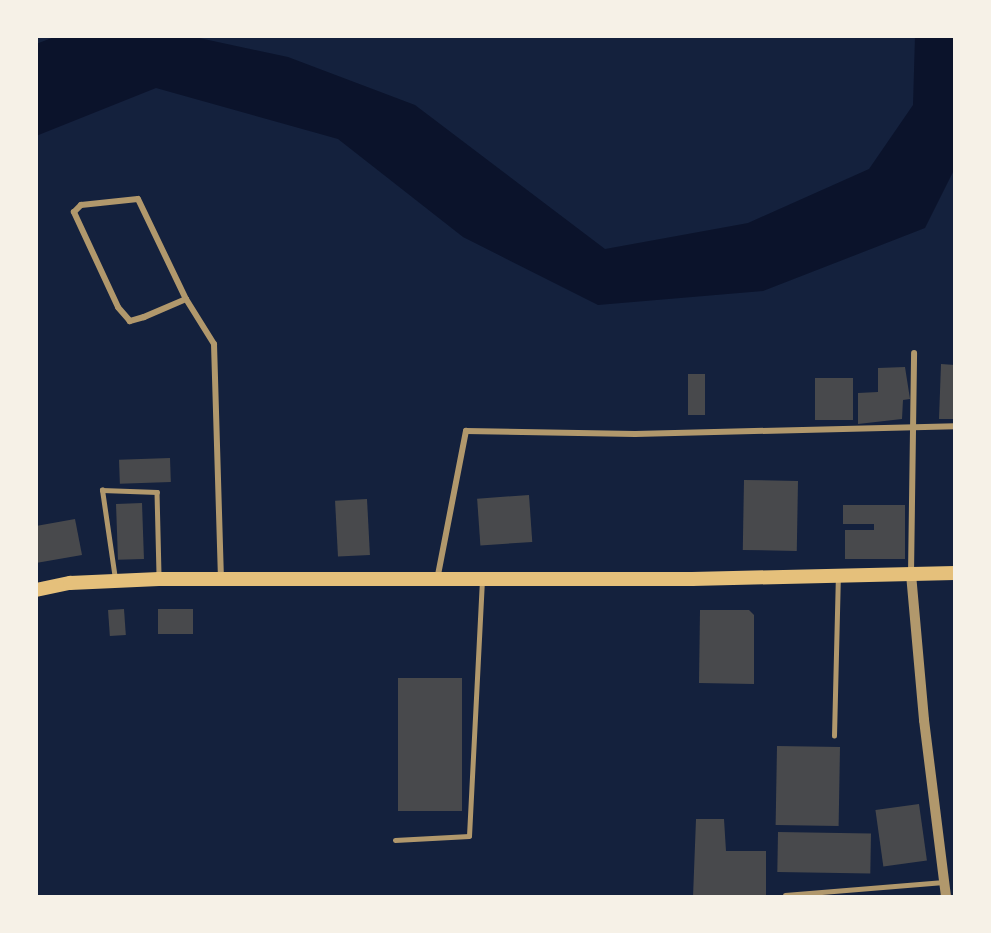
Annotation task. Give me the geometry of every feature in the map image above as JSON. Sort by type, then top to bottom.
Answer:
[{"type":"main road","points":[[36,590],[70,583],[159,579],[437,581],[692,579],[955,573]]},
{"type":"street","points":[[186,299],[130,321],[118,307],[74,212],[81,205],[138,199],[186,299],[214,344],[221,579]]},
{"type":"street","points":[[914,353],[911,574],[924,720],[946,897]]},
{"type":"street","points":[[437,581],[466,431],[635,434],[955,426]]},
{"type":"lane","points":[[115,580],[102,490],[158,492],[159,579]]},
{"type":"lane","points":[[834,736],[838,575]]},
{"type":"lane","points":[[395,840],[469,836],[482,580]]},
{"type":"lane","points":[[785,895],[944,882]]},
{"type":"water","points":[[57,36],[190,36],[288,57],[415,105],[605,249],[748,223],[869,169],[913,105],[915,36],[955,36],[955,168],[925,228],[763,291],[598,305],[463,237],[338,139],[156,88],[36,136],[36,44]]},
{"type":"building","points":[[941,364],[955,365],[955,419],[939,419]]},
{"type":"building","points":[[905,367],[910,399],[903,400],[902,419],[858,424],[858,393],[878,392],[878,368]]},
{"type":"building","points":[[688,374],[705,374],[705,415],[688,415]]},
{"type":"building","points":[[815,378],[853,378],[853,420],[815,420]]},
{"type":"building","points":[[170,458],[171,482],[120,484],[119,460]]},
{"type":"building","points":[[744,480],[798,481],[797,551],[743,550]]},
{"type":"building","points":[[529,495],[532,542],[480,546],[477,499]]},
{"type":"building","points":[[367,499],[370,555],[338,557],[335,501]]},
{"type":"building","points":[[142,503],[144,559],[118,560],[116,504]]},
{"type":"building","points":[[843,505],[905,505],[905,559],[845,559],[845,530],[874,530],[874,524],[843,524]]},
{"type":"building","points":[[75,519],[82,555],[36,563],[36,526]]},
{"type":"building","points":[[124,609],[126,635],[110,636],[108,610]]},
{"type":"building","points":[[158,609],[193,609],[193,634],[158,634]]},
{"type":"building","points":[[700,610],[749,610],[754,615],[754,684],[699,683]]},
{"type":"building","points":[[398,678],[462,678],[462,811],[398,811]]},
{"type":"building","points":[[777,746],[840,747],[839,826],[776,825]]},
{"type":"building","points":[[919,804],[927,860],[883,867],[875,810]]},
{"type":"building","points":[[696,819],[724,819],[726,851],[766,851],[766,897],[693,897]]},
{"type":"building","points":[[778,832],[871,834],[870,874],[777,872]]}]
